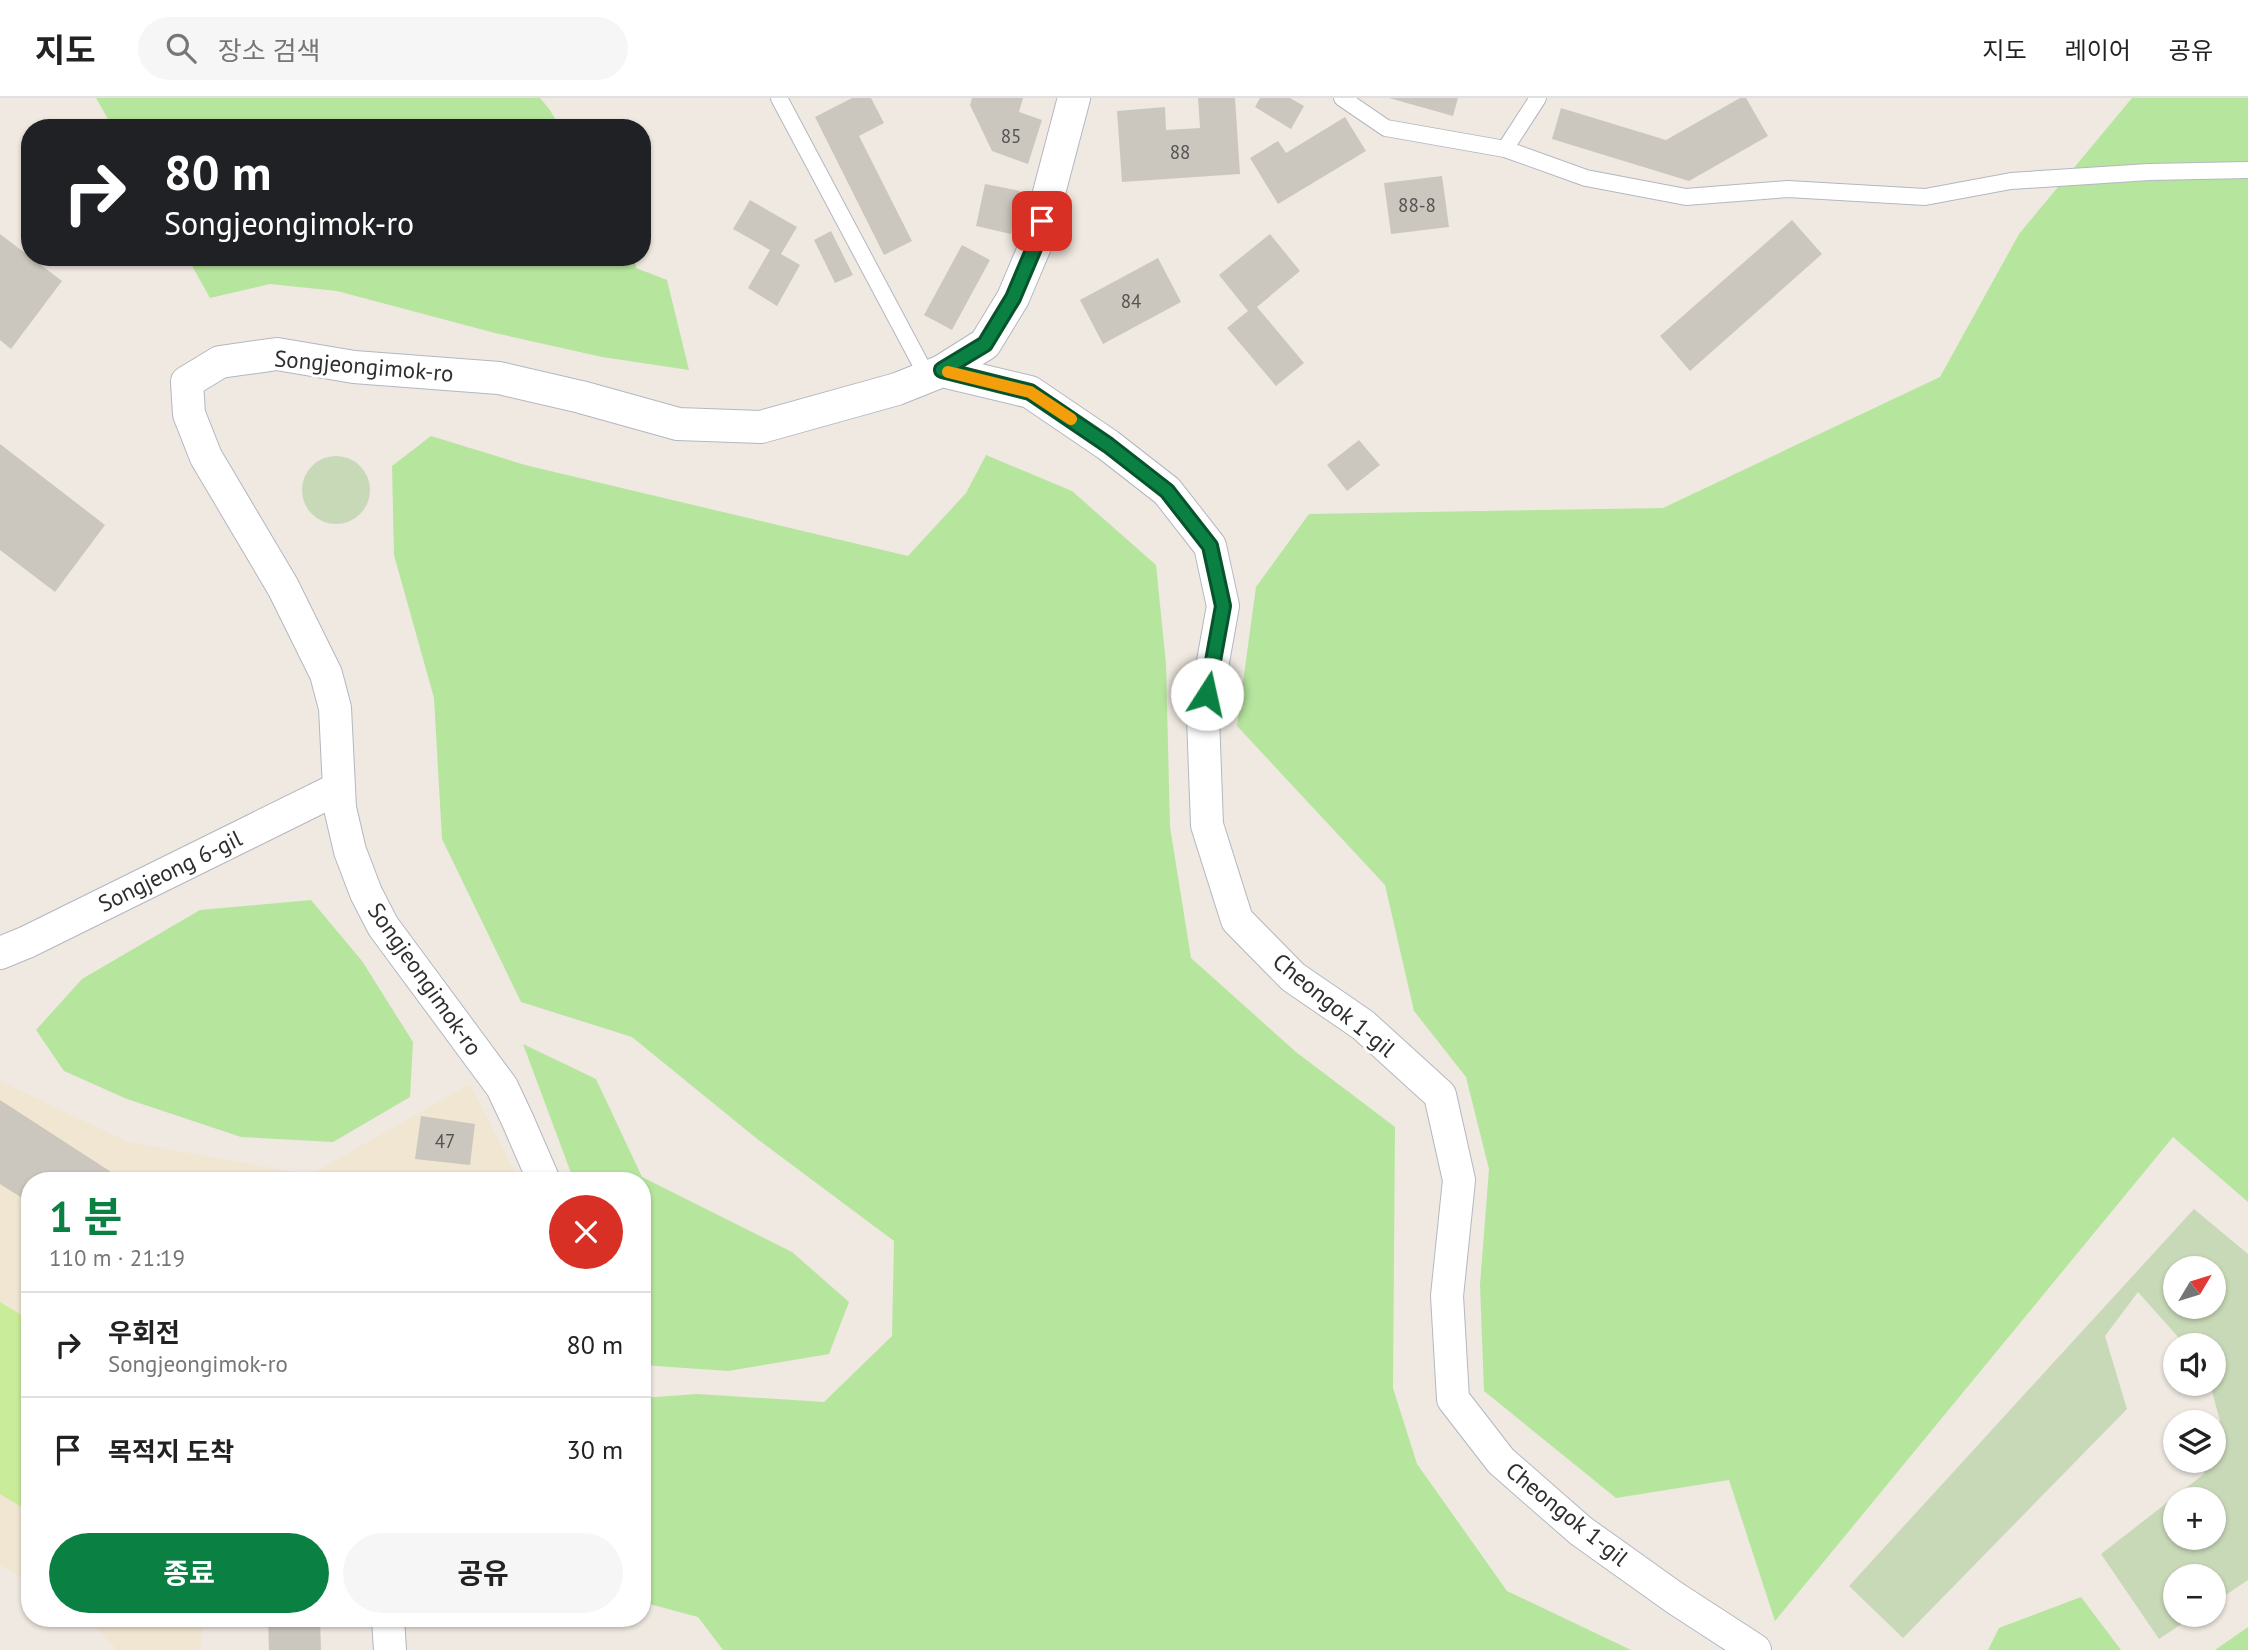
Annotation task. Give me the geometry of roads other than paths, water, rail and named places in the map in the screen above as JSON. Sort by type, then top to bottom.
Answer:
[{"type":"street","name":"Songjeongimok-ro","points":[[540,1172],[502,1087],[383,926],[366,893],[350,851],[340,807],[335,708],[326,674],[284,586],[206,457],[189,414],[187,382],[220,362],[277,354],[354,367],[499,377],[678,424],[761,427],[897,389],[934,373],[985,344],[1013,298],[1035,246],[1074,98]]},
{"type":"street","name":"Cheongok 1-gil","points":[[934,373],[1030,392],[1108,445],[1167,491],[1210,546],[1223,606],[1203,718],[1207,825],[1237,920],[1293,977],[1363,1025],[1440,1095],[1459,1180],[1447,1296],[1453,1399],[1501,1461],[1581,1531],[1675,1598],[1755,1650]]},
{"type":"street","name":"Songjeong 6-gil","points":[[0,953],[339,788]]},
{"type":"street","points":[[389,1627],[390,1650]]},
{"type":"lane","points":[[779,98],[934,373]]},
{"type":"lane","points":[[1342,98],[1386,128],[1505,149],[1586,178],[1686,197],[1788,189],[1925,197],[2011,181],[2149,172],[2248,170]]},
{"type":"lane","points":[[1505,149],[1538,98]]}]
